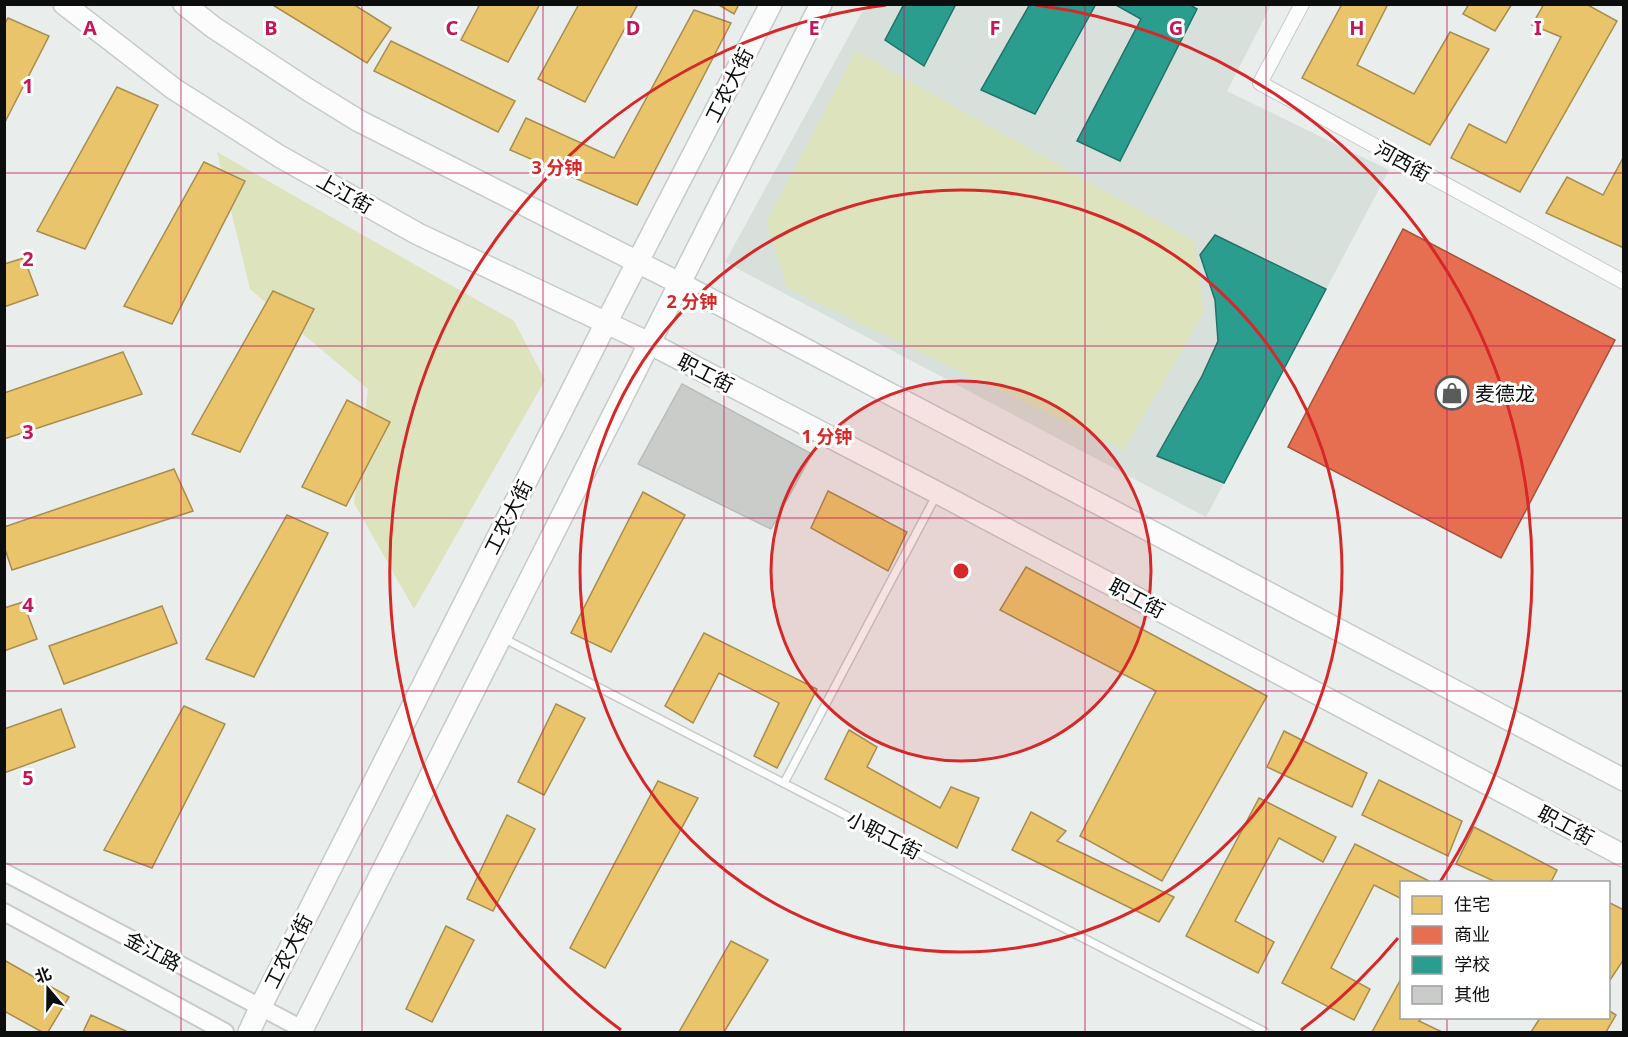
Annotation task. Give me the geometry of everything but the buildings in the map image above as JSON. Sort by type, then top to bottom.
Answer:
[{"type":"main road","name":"上江街","points":[[64,4],[174,88],[279,156],[418,234],[649,343]]},
{"type":"main road","points":[[184,4],[213,27],[359,121],[679,283],[1623,780]]},
{"type":"main road","name":"工农大街","points":[[249,1032],[606,323],[771,4]]},
{"type":"main road","points":[[301,1031],[821,4]]},
{"type":"main road","name":"职工街","points":[[649,343],[938,493],[1623,856]]},
{"type":"street","name":"河西街","points":[[1302,4],[1260,82],[1623,282]]},
{"type":"street","name":"金江路","points":[[4,872],[301,1031]]},
{"type":"street","name":"金江路","points":[[4,912],[225,1032]]},
{"type":"lane","points":[[784,783],[938,493]]},
{"type":"lane","name":"小职工街","points":[[502,637],[1265,1032]]},
{"type":"shaded area","points":[[866,5],[1271,5],[1227,91],[1389,170],[1206,517],[725,262]]},
{"type":"green space","points":[[856,51],[1194,241],[1204,312],[1124,450],[787,288],[766,222]]},
{"type":"green space","points":[[217,152],[514,321],[545,380],[414,609],[354,503],[368,389],[250,289]]},
{"type":"place","name":"麦德龙","points":[[1452,393]]}]
